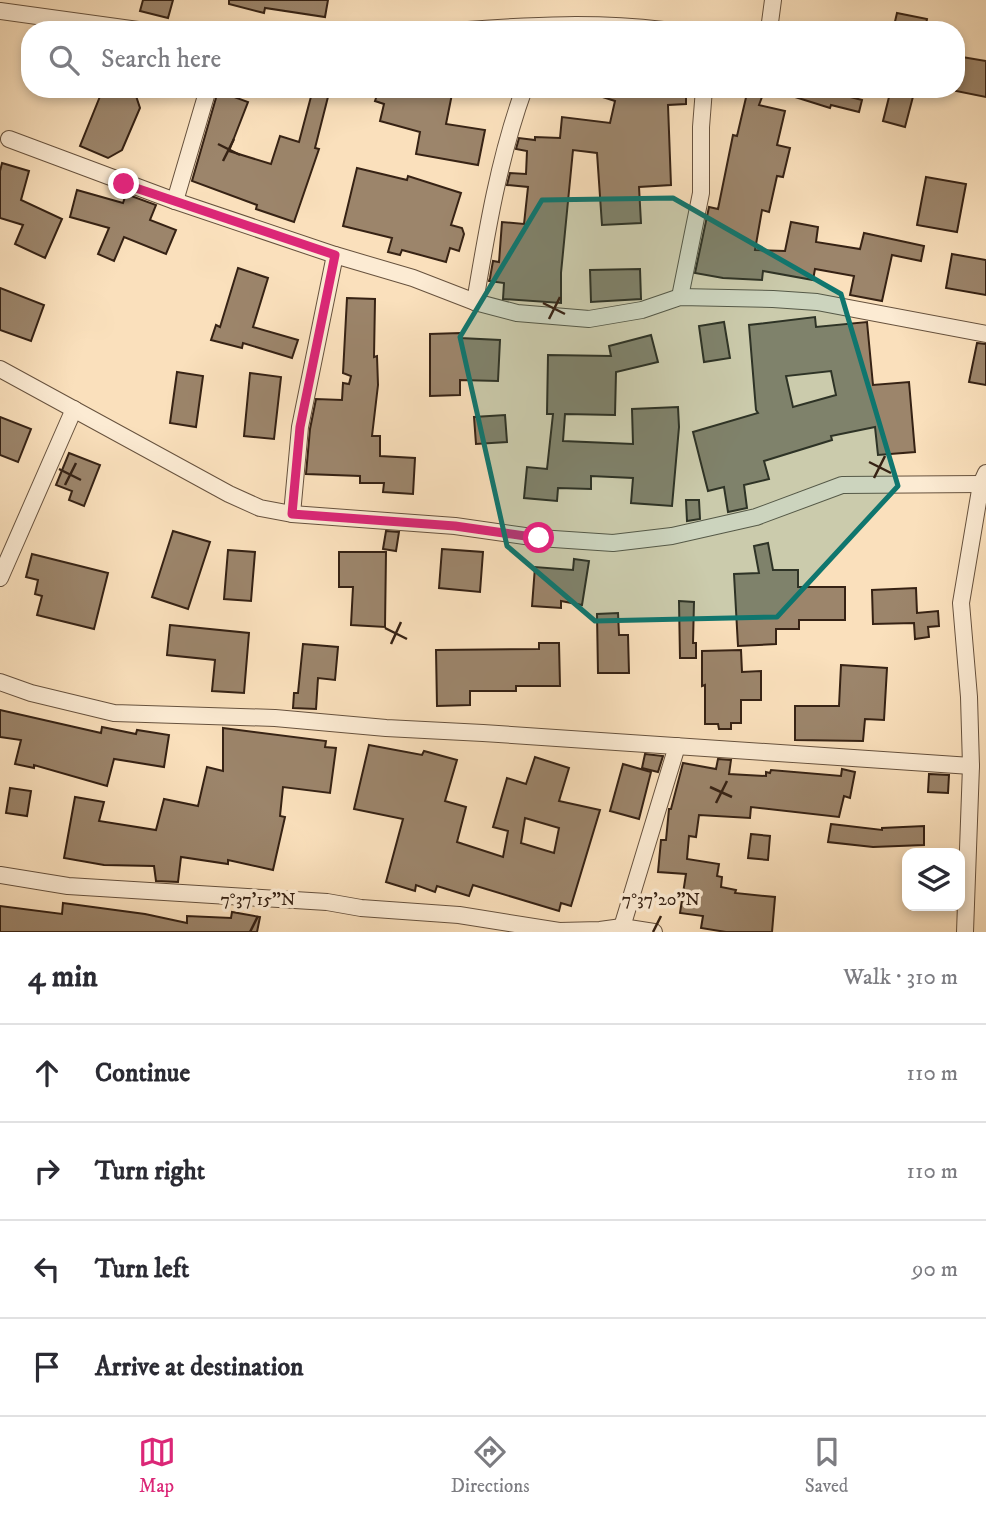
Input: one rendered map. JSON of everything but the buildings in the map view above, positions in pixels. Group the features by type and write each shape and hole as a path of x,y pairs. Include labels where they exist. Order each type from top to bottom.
{"street":[{"path":"770,21 773,0"},
{"path":"0,11 73,21"},
{"path":"175,201 205,98"},
{"path":"475,302 509,129 521,98"},
{"path":"680,297 701,193 704,98"},
{"path":"9,139 175,201 335,255 413,278 475,302 517,313 589,319 642,310 680,297 817,302 986,334"},
{"path":"292,514 300,427 335,255"},
{"path":"0,369 229,494 260,508 292,514 442,525 539,538 613,543 672,536 756,516 842,485 984,478 961,603 969,697 971,766 965,932"},
{"path":"1,571 75,409"},
{"path":"0,682 31,693 114,713 275,718 386,728 971,766"},
{"path":"969,697 986,699"},
{"path":"622,927 677,746"},
{"path":"0,875 68,887 406,909 558,931 622,927 654,932"}],"highlighted area":[{"path":"673,198 841,294 898,486 777,617 595,621 507,546 460,337 542,200"}],"route":[{"path":"124,184 335,255 300,427 292,514 455,526 539,538"}]}
